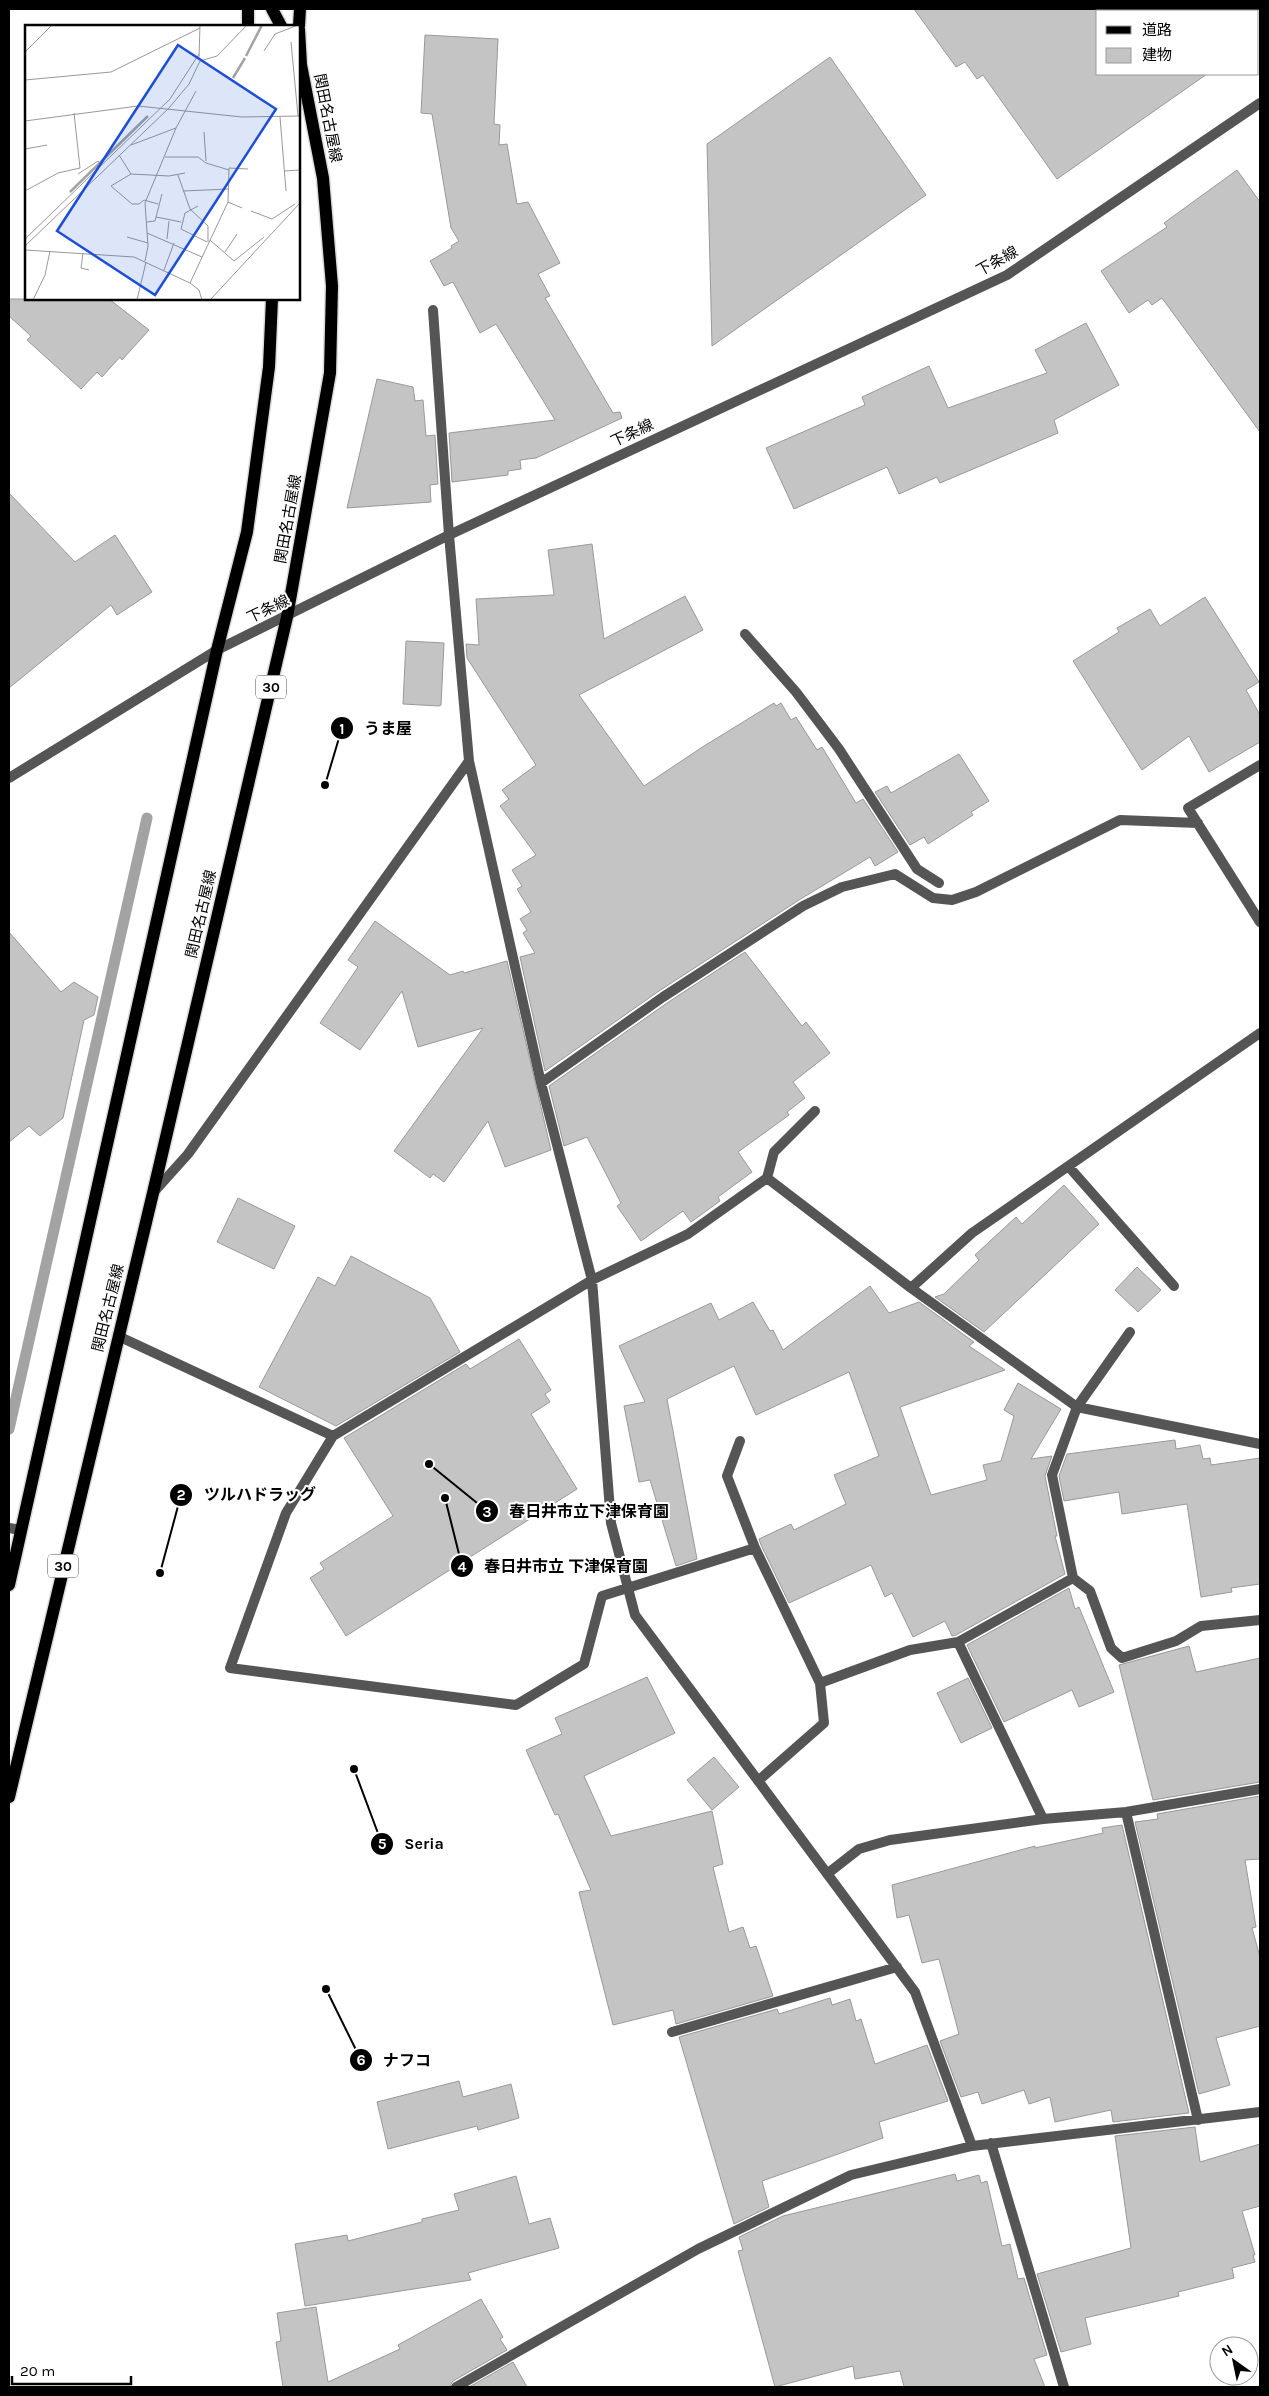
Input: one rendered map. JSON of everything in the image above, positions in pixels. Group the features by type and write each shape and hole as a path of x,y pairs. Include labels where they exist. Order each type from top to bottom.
{"main road":[{"path":"248,9 248,25"},
{"path":"272,9 280,25"},
{"name":"関田名古屋線","path":"299,25 300,9"},
{"name":"関田名古屋線","path":"9,1797 153,1193 287,617 330,373 332,286 323,178 300,63"},
{"path":"9,1585 15,1529 217,650 247,532 269,367 272,300"}],"street":[{"name":"下条線","path":"9,778 217,650 287,617 449,535 1007,275 1260,103"},
{"path":"433,310 449,535 469,761 541,1083 592,1280 611,1523 635,1615 915,1992 972,2146"},
{"path":"745,634 796,692 839,749 917,869 939,883"},
{"path":"153,1193 188,1154 469,761"},
{"path":"1260,765 1188,808 1260,922"},
{"path":"541,1083 664,997 803,906 842,887 895,874 933,898 952,900 976,892 1120,820 1198,823"},
{"path":"909,883 917,869"},
{"path":"911,1288 972,1233 1260,1033"},
{"path":"755,1548 602,1596 584,1664 516,1705 230,1668 286,1514 332,1436 592,1280 688,1234 767,1178 774,1152 815,1111"},
{"path":"1069,1167 1174,1286"},
{"path":"767,1178 911,1288 1077,1407 1260,1444"},
{"path":"1130,1332 1077,1407 1052,1475 1073,1578 1090,1591 1110,1648 1122,1658 1176,1642 1201,1626 1260,1620"},
{"path":"118,1336 332,1436"},
{"path":"740,1441 727,1476 755,1548 820,1683 824,1723 758,1781"},
{"path":"820,1683 910,1650 958,1642 1073,1578"},
{"path":"958,1642 1043,1819"},
{"path":"827,1874 859,1849 890,1840 1043,1819 1126,1812 1260,1789"},
{"path":"1126,1812 1198,2120"},
{"path":"672,2032 897,1967"},
{"path":"456,2387 698,2249 851,2175 991,2143 1260,2112"},
{"path":"991,2143 1064,2387"}],"building":[{"path":"914,9 1098,9 1096,10 1096,75 1206,75 1057,179 983,75 977,79 965,62 956,67"},
{"path":"425,35 498,39 494,124 500,125 499,145 507,144 517,204 528,202 560,263 538,274 550,296 545,298 613,413 620,412 622,418 536,458 520,460 521,469 508,471 508,475 452,482 449,433 555,420 496,324 480,333 453,282 444,286 430,261 452,248 451,246 459,241 451,228 432,114 421,113"},
{"path":"830,57 926,195 712,346 707,144"},
{"path":"1237,170 1260,202 1260,432 1162,298 1152,305 1148,300 1129,313 1101,271 1167,227 1164,223"},
{"path":"9,299 110,300 149,330 122,360 120,357 102,377 97,372 81,389 27,340 31,336 9,316"},
{"path":"1086,323 1119,385 1054,420 1058,433 940,483 937,477 899,494 887,467 794,509 766,448 865,405 862,397 929,366 948,408 1047,373 1035,350"},
{"path":"377,379 413,387 415,401 423,400 426,436 435,435 438,484 430,485 431,502 347,508"},
{"path":"9,493 75,562 115,535 152,592 117,615 111,605 9,688"},
{"path":"592,544 604,639 685,596 703,630 579,695 644,786 774,703 776,706 781,703 791,720 796,717 817,750 822,747 856,803 863,799 898,852 875,866 870,857 799,900 659,991 545,1071 520,957 535,953 523,933 527,930 520,919 531,912 517,889 522,886 512,870 536,855 500,806 509,799 502,790 536,765 467,658 466,644 479,645 476,599 554,595 548,550"},
{"path":"1205,597 1259,682 1246,690 1260,715 1260,742 1209,772 1189,736 1142,770 1073,661 1119,632 1117,628 1150,609 1160,626"},
{"path":"406,641 444,643 441,705 403,704"},
{"path":"959,754 989,801 971,812 973,815 928,844 924,837 910,845 875,792 887,786 891,793"},
{"path":"375,921 450,975 507,961 551,1150 505,1167 488,1121 444,1182 433,1174 430,1178 394,1151 483,1028 418,1047 402,991 360,1050 320,1023 358,967 348,960"},
{"path":"9,932 61,992 74,982 98,997 94,1015 84,1020 63,1118 40,1136 29,1126 9,1142"},
{"path":"745,952 802,1026 806,1022 830,1053 793,1082 805,1098 787,1112 789,1115 738,1152 752,1172 718,1197 720,1201 691,1222 683,1211 641,1241 617,1206 621,1203 587,1137 564,1146 549,1086 667,1003"},
{"path":"1064,1185 1099,1224 984,1332 935,1297 944,1294 979,1260 975,1255 1016,1217 1022,1224"},
{"path":"238,1198 295,1226 274,1269 217,1242"},
{"path":"351,1256 430,1298 460,1352 336,1426 259,1387 318,1277 335,1286"},
{"path":"1137,1267 1161,1290 1138,1312 1115,1290"},
{"path":"870,1286 889,1313 919,1302 974,1342 969,1346 1005,1370 900,1407 931,1495 987,1480 983,1465 1001,1461 1014,1416 1004,1410 1018,1383 1061,1409 1031,1459 1052,1456 1045,1476 1057,1536 1055,1536 1065,1574 952,1636 945,1621 913,1637 892,1593 885,1597 871,1565 789,1603 761,1545 759,1539 791,1524 794,1530 846,1504 834,1475 879,1456 849,1372 756,1415 734,1366 667,1399 697,1559 676,1566 650,1480 639,1482 624,1406 645,1402 619,1346 711,1303 719,1320 753,1302 770,1331 773,1330 783,1350"},
{"path":"519,1339 551,1390 545,1394 550,1402 531,1414 577,1489 346,1636 310,1578 324,1569 320,1563 393,1516 344,1438 466,1364 470,1369"},
{"path":"1175,1440 1176,1449 1200,1445 1203,1459 1210,1458 1211,1465 1260,1458 1260,1584 1231,1588 1232,1592 1201,1597 1187,1504 1122,1514 1119,1492 1064,1501 1059,1476 1067,1454"},
{"path":"1069,1588 1075,1609 1079,1607 1114,1692 1079,1707 1072,1690 1004,1722 967,1645"},
{"path":"1189,1646 1196,1672 1260,1658 1260,1782 1153,1800 1119,1665"},
{"path":"647,1677 675,1733 584,1776 611,1836 712,1811 723,1864 713,1867 729,1932 743,1927 750,1948 756,1946 773,1996 676,2024 673,2010 613,2025 579,1892 591,1890 558,1814 555,1815 526,1750 562,1734 555,1718"},
{"path":"968,1678 992,1728 961,1743 937,1693"},
{"path":"714,1757 739,1787 712,1810 687,1780"},
{"path":"1260,1796 1260,1859 1245,1860 1256,1927 1252,1928 1260,1957 1260,2026 1216,2038 1230,2085 1199,2094 1135,1822 1158,1819 1157,1814"},
{"path":"1122,1825 1189,2113 1113,2122 1111,2110 1055,2122 1050,2097 1029,2104 1024,2090 982,2104 978,2092 961,2097 940,2041 959,2034 939,1959 922,1963 909,1915 897,1918 892,1885 1035,1846 1035,1848 1103,1833 1102,1828"},
{"path":"830,1998 832,2005 850,1999 856,2021 861,2019 875,2064 927,2045 948,2101 879,2122 883,2138 762,2181 769,2207 734,2224 679,2037 777,2009 779,2014"},
{"path":"459,2081 463,2097 511,2084 519,2118 478,2130 477,2126 388,2149 377,2102"},
{"path":"1195,2127 1200,2162 1260,2144 1260,2206 1242,2211 1255,2255 1253,2255 1255,2262 1232,2268 1234,2278 1178,2292 1179,2296 1085,2318 1091,2344 1061,2352 1037,2274 1131,2248 1115,2136"},
{"path":"955,2174 957,2181 979,2175 981,2183 987,2181 1002,2246 1010,2244 1018,2279 1024,2278 1047,2355 1034,2359 1045,2387 904,2387 900,2371 855,2379 853,2366 775,2387 738,2251 743,2250 739,2237 783,2216"},
{"path":"516,2176 529,2224 550,2218 559,2248 468,2273 471,2280 305,2306 295,2244 347,2235 348,2241 422,2222 422,2219 459,2210 454,2194"},
{"path":"481,2299 503,2337 500,2339 507,2350 453,2381 449,2387 283,2387 276,2342 281,2341 277,2313 316,2307 328,2382 400,2349 398,2345"},
{"path":"513,2362 527,2387 469,2387"}],"waterway":[{"path":"9,1429 147,818"}],"place":[{"name":"うま屋","path":"325,785"},
{"name":"春日井市立下津保育園","path":"429,1464"},
{"name":"春日井市立 下津保育園","path":"445,1498"},
{"name":"ツルハドラッグ","path":"160,1573"},
{"name":"Seria","path":"354,1769"},
{"name":"ナフコ","path":"326,1989"}]}
